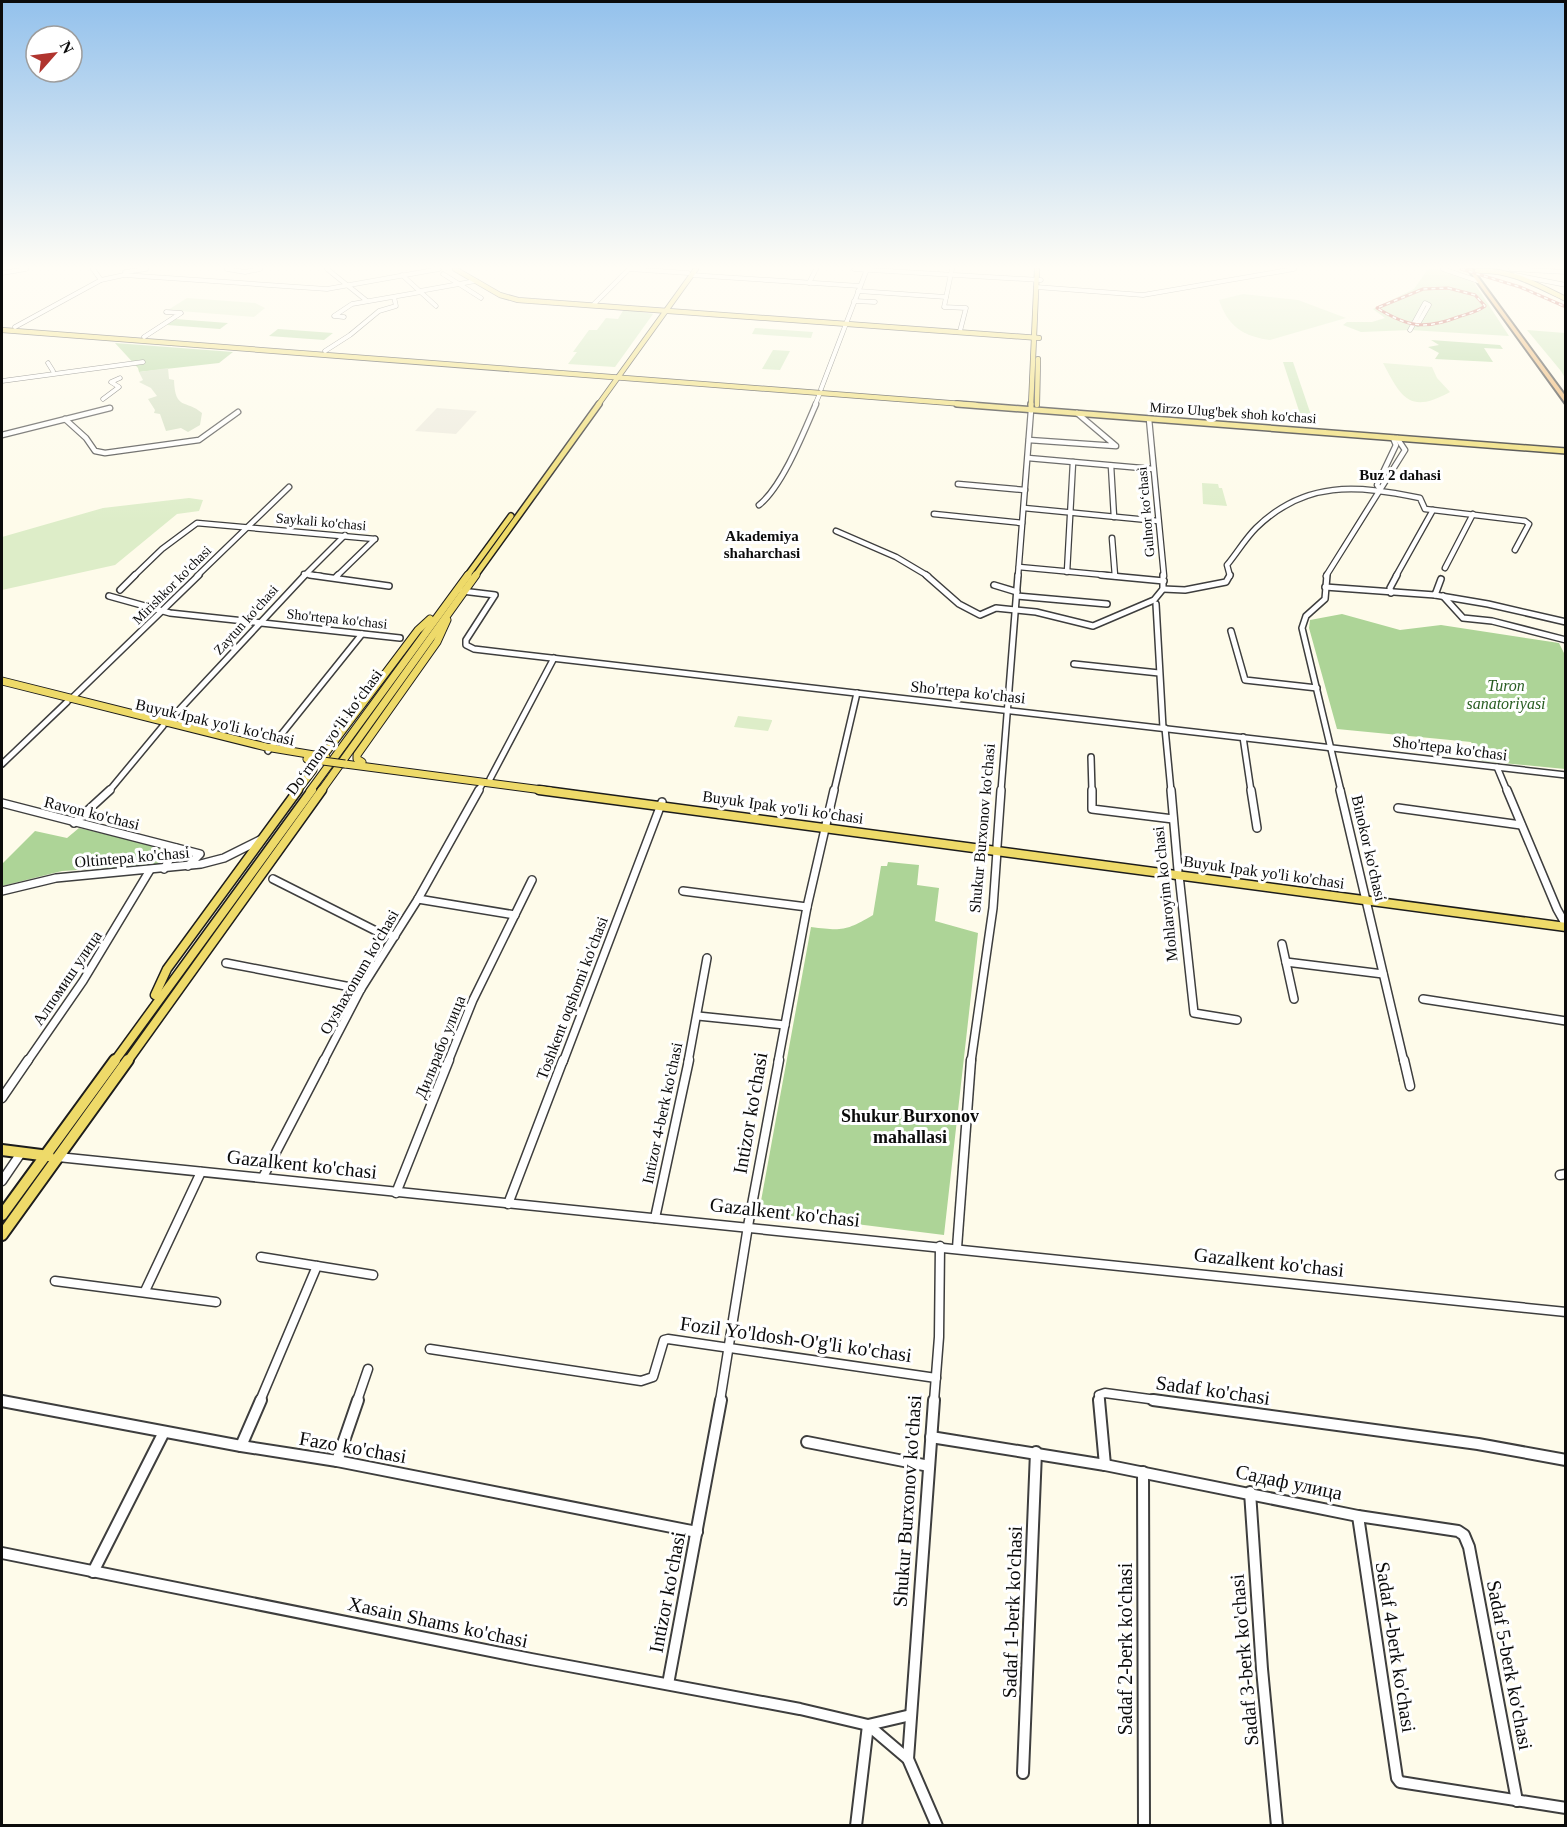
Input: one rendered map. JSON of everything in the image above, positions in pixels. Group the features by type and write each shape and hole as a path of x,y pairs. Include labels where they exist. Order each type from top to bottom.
{"highway":[{"path":"1534,354 1566,402"},
{"path":"1537,359 1566,393"}],"main road":[{"name":"Mirzo Ulug'bek shoh ko'chasi","path":"347,354 592,375 616,375"},
{"name":"Mirzo Ulug'bek shoh ko'chasi","path":"348,354 1149,419 1566,449"},
{"name":"Do‘rmon yo‘li ko‘chasi","path":"2,1215 147,1013 521,512 631,354"},
{"path":"1035,354 1031,408 1037,406 1036,354"},
{"path":"592,375 604,380 607,385"},
{"name":"Do‘rmon yo‘li ko‘chasi","path":"460,591 616,375"},
{"name":"Mirzo Ulug'bek shoh ko'chasi","path":"1037,406 1395,438 1447,440"},
{"name":"Do‘rmon yo‘li ko‘chasi","path":"2,1235 448,607"},
{"path":"147,1013 167,969 313,770 313,763 308,757 327,751 418,630 448,607"},
{"path":"362,762 357,759 357,755 436,642 448,607"},
{"name":"Buyuk Ipak yo'li ko'chasi","path":"2,684 165,725 308,757 1565,924"},
{"name":"Buyuk Ipak yo'li ko'chasi","path":"347,762 362,762 486,781"},
{"name":"Gazalkent ko'chasi","path":"2,1150 58,1157"}],"street":[{"path":"759,505 769,497 805,430 835,354"},
{"path":"2,381 143,362"},
{"path":"48,363 53,371"},
{"path":"103,399 119,387 111,382 120,378"},
{"path":"2,435 110,408"},
{"name":"Shukur Burxonov ko'chasi","path":"957,1248 972,1041 993,908 1031,408"},
{"path":"65,419 78,433 91,440 95,452 105,453 199,440 238,412"},
{"path":"1029,440 1116,446 1077,413"},
{"name":"Gulnor koʻchasi","path":"1149,419 1163,589"},
{"path":"1380,489 1377,485 1396,445 1395,438"},
{"path":"1395,438 1404,450 1326,577 1325,587 1443,596 1566,622"},
{"path":"1028,458 1153,469"},
{"path":"1067,572 1073,462"},
{"path":"1111,466 1114,517"},
{"path":"958,484 1025,490"},
{"name":"Mirishkor ko'chasi","path":"2,764 163,612 289,487"},
{"path":"836,531 886,553 928,576 968,612 980,615 996,608 1036,612 1093,626 1155,602 1163,589 1185,590 1226,582 1230,576 1227,565 1255,529 1291,500 1328,490 1380,489 1420,498 1423,508 1528,523 1515,550"},
{"path":"1024,508 1158,521"},
{"path":"1391,593 1390,588 1433,510"},
{"path":"934,514 1023,524"},
{"path":"1445,568 1473,514"},
{"name":"Saykali ko'chasi","path":"120,590 162,549 195,524 375,539 336,577"},
{"name":"Zaytun ko'chasi","path":"74,823 108,792 165,725 304,574 345,535"},
{"path":"1112,538 1115,577"},
{"path":"1019,567 1164,581"},
{"path":"304,574 389,586"},
{"path":"1435,595 1441,579"},
{"path":"994,585 1017,594 1107,604"},
{"name":"Binokor ko'chasi","path":"1325,587 1326,595 1323,602 1309,614 1302,628 1410,1086"},
{"name":"Sho'rtepa ko'chasi","path":"460,591 495,595 466,640 467,646 1566,775"},
{"name":"Sho'rtepa ko'chasi","path":"109,596 163,612 400,638"},
{"path":"1443,596 1463,618 1492,621 1566,640"},
{"path":"996,608 1000,602"},
{"name":"Mohlaroyim ko'chasi","path":"1155,602 1164,728 1194,1013 1237,1020"},
{"path":"1231,631 1245,680 1317,688"},
{"path":"270,749 362,634"},
{"name":"Oyshaxonum ko'chasi","path":"263,1177 361,989 418,899 554,658"},
{"path":"1074,664 1160,673"},
{"name":"Intizor ko'chasi","path":"668,1684 697,1532 748,1226 807,907 824,826 857,693"},
{"path":"1243,738 1257,828"},
{"path":"1091,758 1092,809 1173,819"},
{"path":"1497,767 1565,924"},
{"name":"Ravon ko'chasi","path":"2,803 200,854 188,866"},
{"name":"Toshkent oqshomi ko'chasi","path":"508,1204 661,804"},
{"path":"1398,808 1521,825"},
{"name":"Oltintepa ko'chasi","path":"2,891 56,878 188,866 228,856 262,839"},
{"path":"164,869 176,848"},
{"path":"228,856 250,855"},
{"name":"Алпомиш улица","path":"2,1098 82,981 150,870"},
{"path":"273,879 380,933 395,936"},
{"name":"Дильрабо улица","path":"396,1193 473,1000 532,880"},
{"path":"683,891 807,907"},
{"path":"418,899 515,915"},
{"path":"1282,944 1294,999"},
{"name":"Intizor 4-berk ko'chasi","path":"655,1218 698,1016 707,958"},
{"path":"1286,962 1383,974"},
{"path":"226,963 361,989"},
{"path":"1423,999 1566,1021"},
{"path":"698,1016 785,1025"},
{"path":"2,1181 21,1153"},
{"name":"Gazalkent ko'chasi","path":"58,1157 263,1177 396,1193 748,1226 1566,1312"},
{"path":"145,1292 201,1172"},
{"name":"Shukur Burxonov ko'chasi","path":"908,1759 936,1378 940,1246"},
{"path":"261,1257 373,1275"},
{"path":"241,1446 317,1266"},
{"path":"55,1281 216,1302"},
{"name":"Fozil Yo'ldosh-O'g'li ko'chasi","path":"430,1349 641,1381 653,1377 664,1340 668,1339 936,1378"},
{"path":"337,1461 368,1369"},
{"name":"Sadaf ko'chasi","path":"1105,1465 1099,1395 1105,1393 1478,1444 1566,1460"},
{"name":"Fazo ko'chasi","path":"2,1401 241,1446 337,1461 697,1532"},
{"path":"93,1572 165,1432"},
{"path":"931,1437 1036,1452 1105,1465"},
{"path":"807,1442 929,1466"},
{"name":"Sadaf 1-berk ko'chasi","path":"1023,1773 1036,1452"},
{"name":"Садаф улица","path":"1105,1465 1250,1492 1358,1516 1458,1531 1464,1535"},
{"name":"Sadaf 2-berk ko'chasi","path":"1143,1472 1144,1826"},
{"name":"Sadaf 3-berk ko'chasi","path":"1250,1492 1262,1669 1277,1826"},
{"name":"Sadaf 4-berk ko'chasi","path":"1358,1516 1397,1778 1400,1782 1517,1801"},
{"name":"Sadaf 5-berk ko'chasi","path":"1464,1535 1469,1547 1517,1801"},
{"name":"Xasain Shams ko'chasi","path":"2,1553 801,1709 868,1725"},
{"path":"868,1725 911,1715"},
{"path":"868,1725 908,1759 937,1826"},
{"path":"856,1826 868,1725"},
{"path":"1517,1801 1566,1808"}],"green space":[{"path":"125,354 230,354 219,363 139,372"},
{"path":"575,354 624,354 615,367 568,364"},
{"path":"771,354 788,354 780,370 762,369"},
{"path":"1438,354 1488,354 1493,362 1435,359"},
{"path":"1547,354 1565,354 1565,378"},
{"path":"1283,362 1293,362 1312,418 1301,417"},
{"path":"1383,363 1432,367 1437,378 1450,392 1425,402 1409,399 1396,386"},
{"path":"168,368 169,379 174,380 179,400 202,413 200,425 188,432 181,428 166,431 160,414 154,413 155,410 148,399 157,396 151,388 139,382 143,380 139,372"},
{"path":"1202,483 1218,484 1219,488 1222,488 1227,506 1203,504"},
{"path":"189,498 203,500 199,511 177,514 115,565 2,590 2,537 103,508"},
{"name":"Turon sanatoriyasi","path":"1342,614 1400,630 1441,625 1559,643 1565,655 1565,769 1482,761 1471,742 1337,729 1309,628 1310,620"},
{"path":"738,716 772,721 768,731 734,727"},
{"path":"79,828 169,849 159,865 62,871 2,886 2,864 35,831 67,838"},
{"path":"888,862 919,865 917,885 939,888 935,921 978,933 944,1235 759,1212 811,927 843,928 873,915 881,866 887,866"}],"shaded area":[{"path":"437,408 477,411 456,434 415,431"}],"district":[{"name":"Buz 2 dahasi","path":"1400,475"},
{"name":"Akademiya shaharchasi","path":"762,544"},
{"name":"Shukur Burxonov mahallasi","path":"910,1126"}]}
